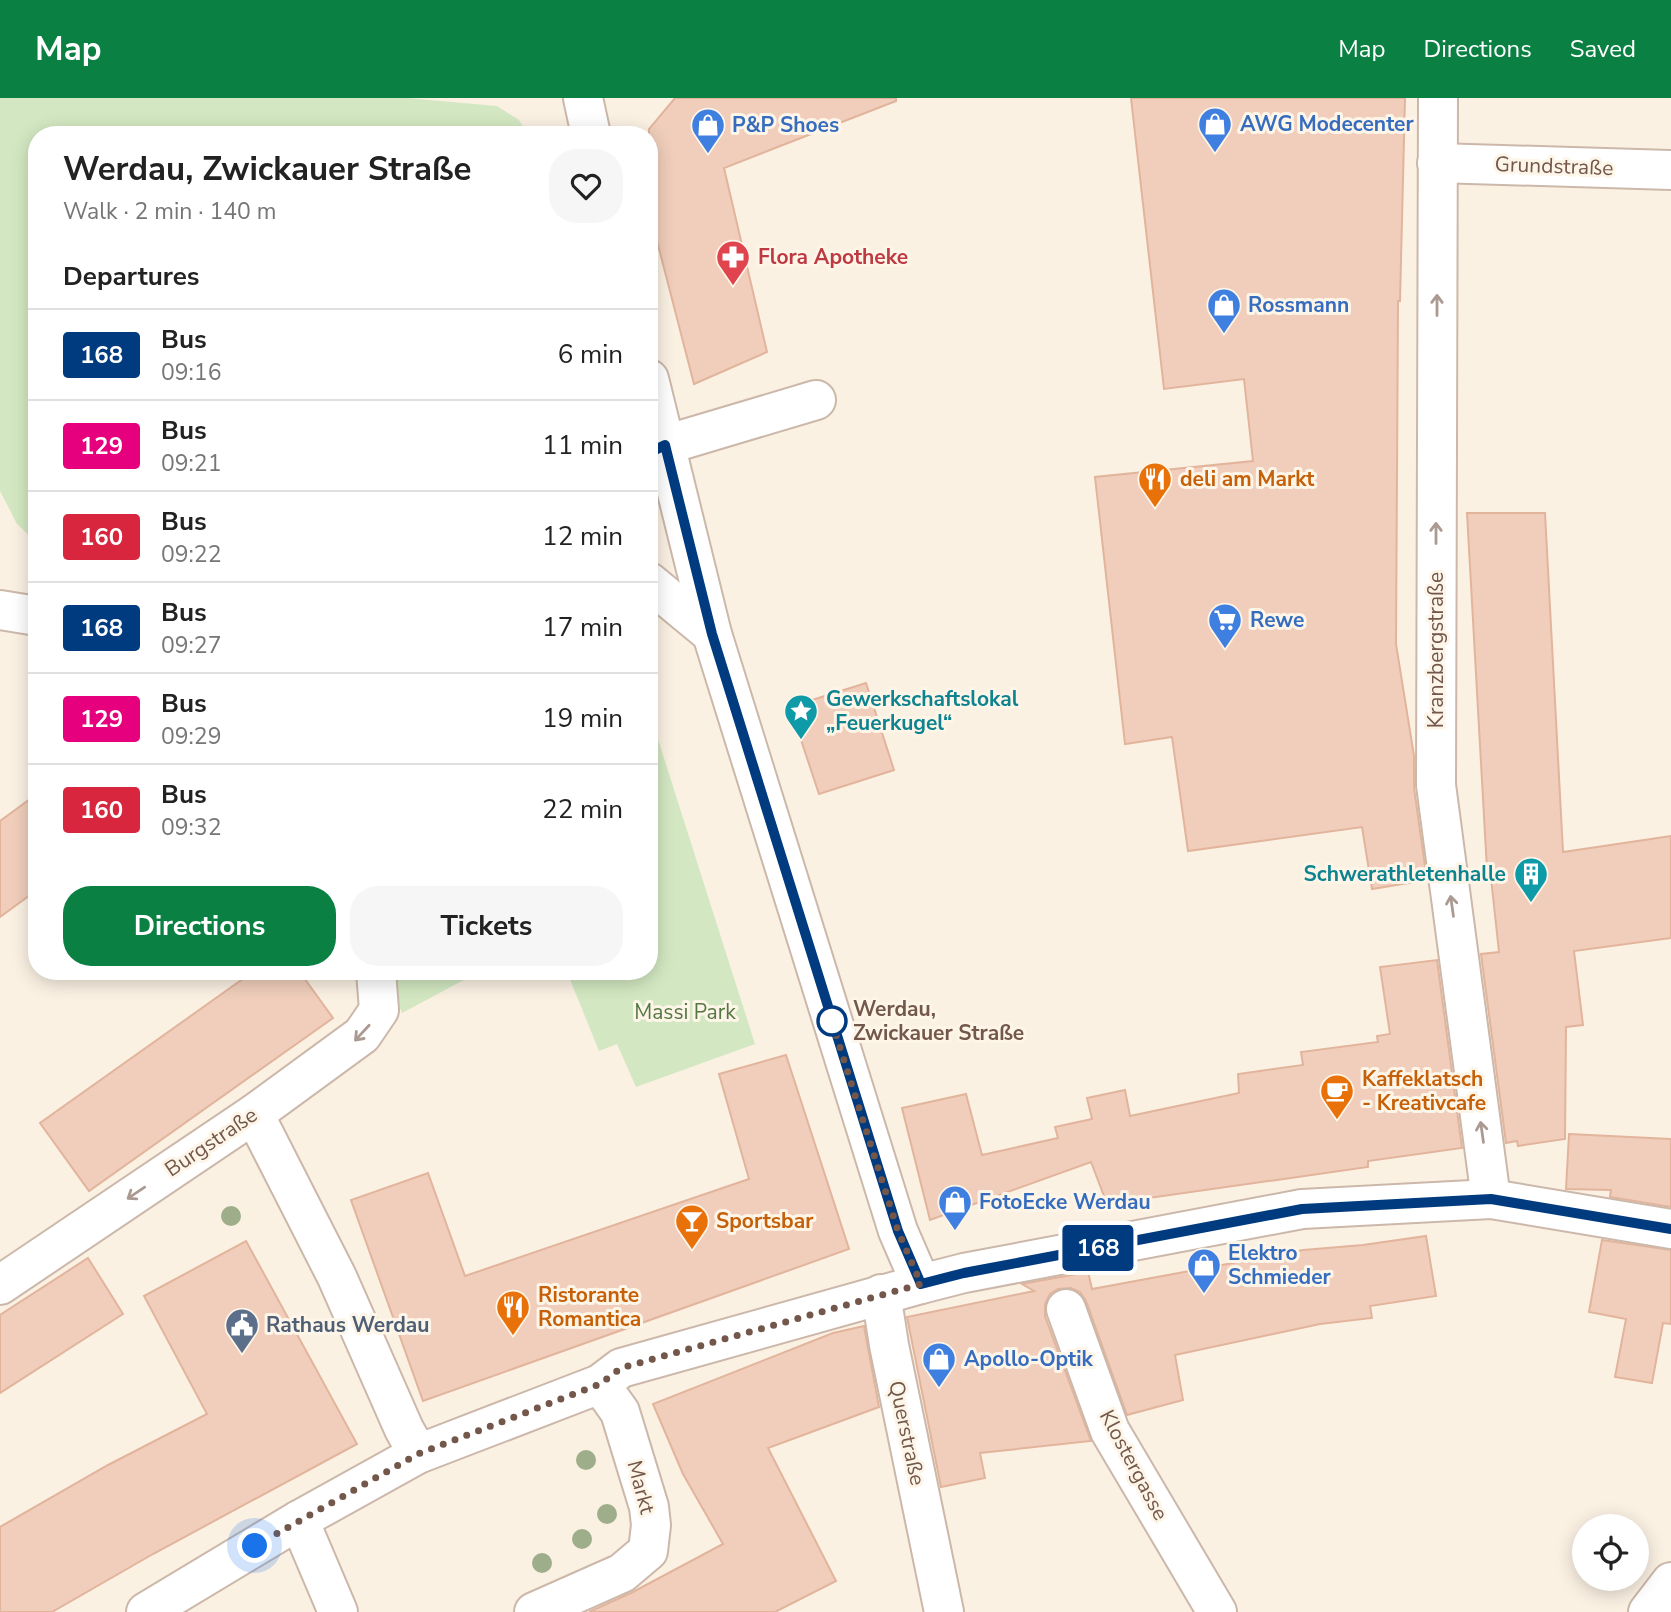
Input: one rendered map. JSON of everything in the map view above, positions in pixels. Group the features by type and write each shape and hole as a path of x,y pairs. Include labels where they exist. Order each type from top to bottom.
{"street":[{"path":"583,98 589,126"},
{"name":"Kranzbergstraße","path":"1438,98 1436,785 1491,1199"},
{"name":"Grundstraße","path":"1437,163 1671,170"},
{"path":"658,449 816,400"},
{"path":"658,452 898,1231 921,1284"},
{"path":"658,589 712,634"},
{"path":"0,610 28,615"},
{"name":"Burgstraße","path":"0,1285 254,1114 362,1035 379,1010 377,980"},
{"path":"254,1114 337,1277 404,1429 418,1454"},
{"path":"146,1612 299,1520 418,1454 600,1384 621,1368 964,1273 1302,1209 1491,1199 1671,1229"},
{"name":"Querstraße","path":"881,1294 944,1612"},
{"name":"Klostergasse","path":"1066,1310 1110,1431 1217,1612"},
{"name":"Markt","path":"534,1612 622,1573 648,1550 651,1525 649,1507 620,1412 600,1384"},
{"path":"299,1520 338,1612"},
{"path":"1648,1612 1671,1582"}],"green space":[{"path":"0,98 407,98 497,106 519,120 523,126 28,126 28,534 17,524 0,491"},
{"name":"Massi Park","path":"658,739 755,1044 636,1087 617,1044 599,1051 570,980 658,980"},
{"name":"Massi Park","path":"389,980 464,980 402,1013"}],"building":[{"path":"675,98 896,98 896,101 724,168 767,352 694,384 658,245 658,126 652,126"},
{"path":"1131,98 1405,98 1398,301 1396,644 1414,756 1414,788 1427,880 1372,889 1362,827 1188,851 1172,737 1125,744 1095,477 1253,461 1244,379 1164,389"},
{"path":"1467,513 1545,513 1563,852 1671,836 1671,938 1574,951 1583,1025 1566,1027 1565,1139 1518,1146 1517,1141 1506,1143 1481,954 1499,952 1490,869 1487,870"},
{"path":"866,683 894,770 819,794 790,707"},
{"path":"28,801 28,897 0,917 0,821"},
{"path":"1437,960 1462,1148 1368,1161 1368,1167 1107,1204 1091,1162 930,1220 902,1108 966,1094 982,1155 1058,1138 1055,1127 1092,1119 1087,1098 1125,1090 1130,1116 1239,1093 1238,1074 1303,1065 1301,1052 1378,1042 1377,1036 1390,1034 1380,967"},
{"path":"241,980 306,980 333,1018 89,1191 40,1123"},
{"path":"786,1055 849,1249 423,1401 351,1200 428,1173 465,1276 749,1179 719,1074"},
{"path":"1569,1134 1671,1139 1671,1207 1610,1197 1611,1190 1566,1189"},
{"path":"1426,1236 1436,1296 1370,1306 1372,1318 1320,1324 1175,1355 1183,1400 1127,1415 1086,1301 1080,1292 1071,1288 1058,1289 1050,1294 1045,1304 1045,1316 1091,1441 980,1453 985,1478 941,1487 907,1317 1034,1291 1022,1284 1088,1272 1092,1289 1303,1250"},
{"path":"1602,1240 1671,1250 1671,1324 1663,1323 1652,1383 1615,1377 1626,1319 1589,1312"},
{"name":"Rathaus Werdau","path":"246,1241 357,1444 52,1612 0,1612 0,1527 108,1465 207,1414 144,1296"},
{"path":"88,1258 123,1314 0,1393 0,1315"},
{"path":"864,1326 879,1407 768,1448 836,1581 775,1612 589,1612 723,1544 683,1474 653,1404 833,1333"}],"bus line":[{"name":"168","path":"658,448 665,445 712,634 898,1231 921,1284 964,1273 1302,1209 1491,1199 1671,1229"}],"place":[{"name":"AWG Modecenter","path":"1215,154"},
{"name":"P&P Shoes","path":"708,155"},
{"name":"Flora Apotheke","path":"733,287"},
{"name":"Rossmann","path":"1224,335"},
{"name":"deli am Markt","path":"1155,509"},
{"name":"Rewe","path":"1225,650"},
{"name":"Gewerkschaftslokal „Feuerkugel“","path":"801,741"},
{"name":"Schwerathletenhalle","path":"1531,904"},
{"name":"Werdau, Zwickauer Straße","path":"832,1021"},
{"name":"Kaffeklatsch - Kreativcafe","path":"1337,1121"},
{"name":"FotoEcke Werdau","path":"955,1232"},
{"name":"Sportsbar","path":"692,1251"},
{"name":"Elektro Schmieder","path":"1204,1295"},
{"name":"Ristorante Romantica","path":"513,1337"},
{"name":"Rathaus Werdau","path":"242,1355"},
{"name":"Apollo-Optik","path":"939,1389"}],"route":[{"path":"255,1546 418,1454 600,1384 621,1368 921,1284 898,1231 831,1019 832,1021"}]}
